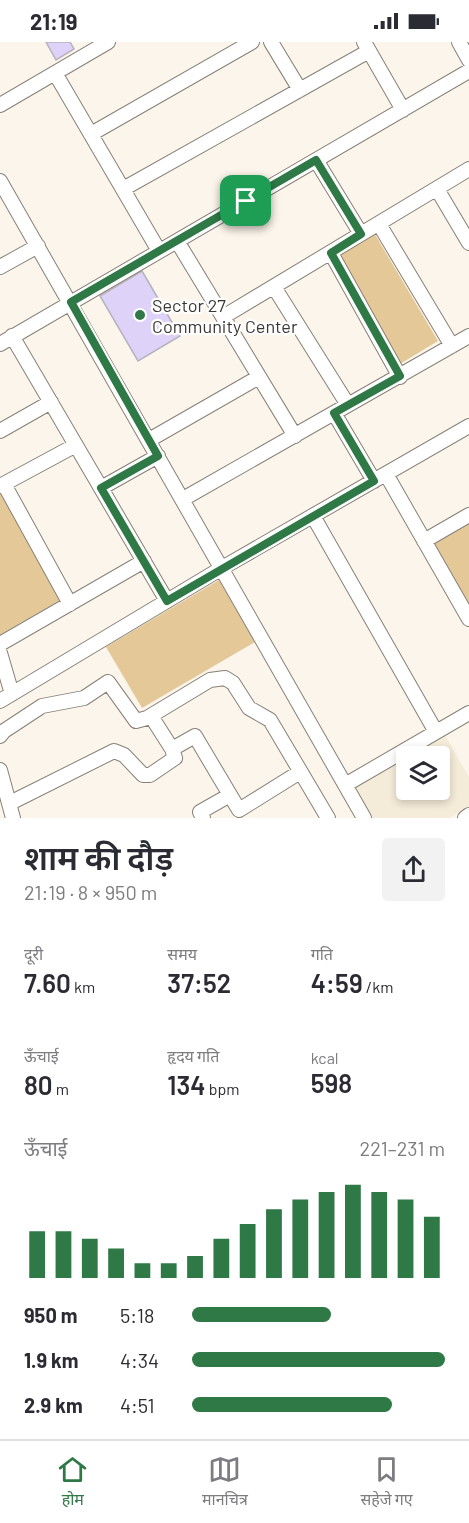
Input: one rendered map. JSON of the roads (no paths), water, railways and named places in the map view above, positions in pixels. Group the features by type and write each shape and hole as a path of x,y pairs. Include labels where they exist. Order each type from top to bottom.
{"street":[{"path":"0,105 108,42"},
{"path":"91,134 252,42"},
{"path":"271,42 300,90"},
{"path":"167,601 51,402 6,340 403,110 469,69 459,42"},
{"path":"123,189 300,90 367,46 403,110"},
{"path":"56,73 159,251"},
{"path":"316,160 361,234"},
{"path":"223,317 469,169"},
{"path":"2,187 71,302 364,818"},
{"path":"437,189 469,243"},
{"path":"379,224 452,346"},
{"path":"177,241 295,436"},
{"path":"0,267 38,246"},
{"path":"331,253 400,376"},
{"path":"274,286 348,405"},
{"path":"183,499 469,336"},
{"path":"149,440 259,377"},
{"path":"0,431 51,402"},
{"path":"334,413 424,541 469,619"},
{"path":"0,653 6,697 222,568 469,426"},
{"path":"70,604 2,485 76,445"},
{"path":"101,488 158,456"},
{"path":"424,541 469,515"},
{"path":"313,516 436,732"},
{"path":"0,644 144,561"},
{"path":"0,736 4,730 42,706 84,698 108,682 136,722 151,716 210,680 225,678 233,682 249,708 270,720 328,818"},
{"path":"345,784 469,713"},
{"path":"10,803 114,752 123,755 143,775 150,775 175,758 172,749 151,716"},
{"path":"172,749 195,736 239,810 300,772"},
{"path":"0,770 13,818"},
{"path":"203,818 200,812 230,795"},
{"path":"465,818 469,815"}],"place":[{"name":"Sector 27 Community Center","path":"140,315"}]}
